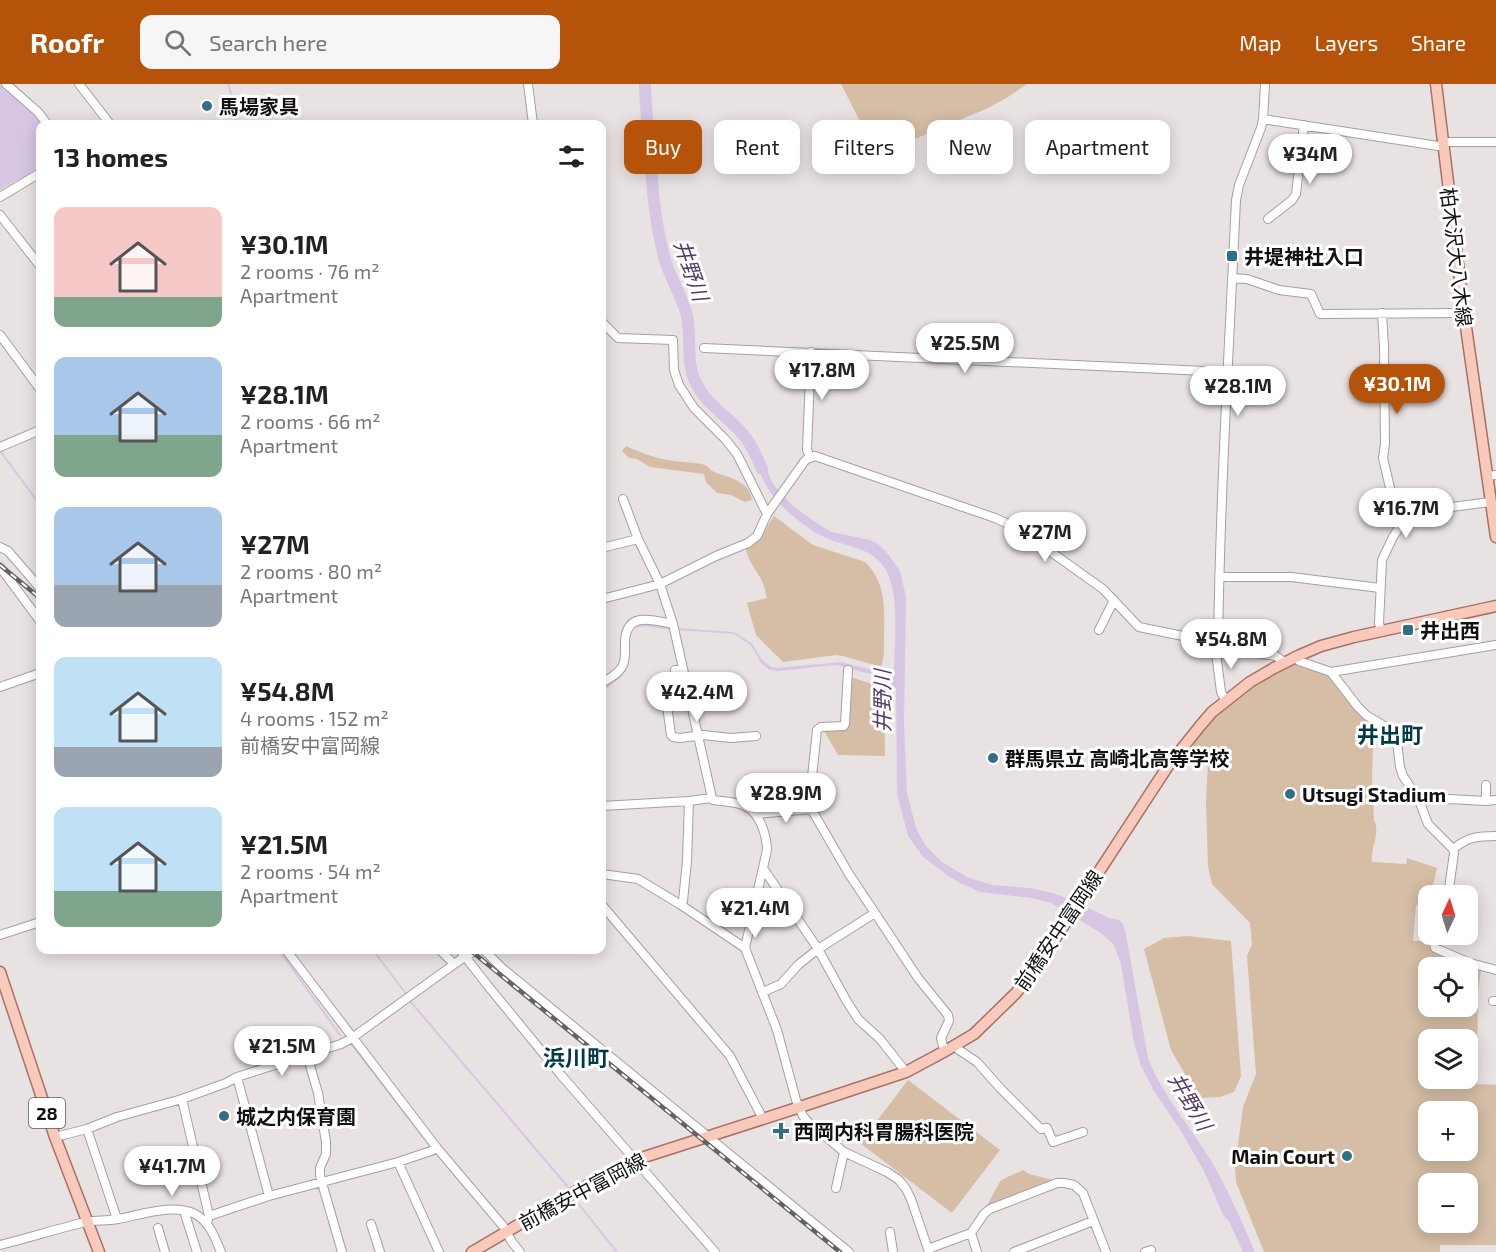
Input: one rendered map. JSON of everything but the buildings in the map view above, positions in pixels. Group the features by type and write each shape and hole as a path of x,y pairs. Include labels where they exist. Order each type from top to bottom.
{"main road":[{"name":"柏木沢大八木線","path":"1436,84 1464,313 1491,476 1490,502 1496,537"},
{"name":"前橋安中富岡線","path":"472,1252 635,1160 906,1072 974,1034 1016,993 1044,957 1178,752 1212,712 1250,682 1289,660 1336,641 1496,606"},
{"name":"28","path":"0,972 55,1137 99,1252"}],"street":[{"path":"6,84 44,120"},
{"path":"79,84 107,120"},
{"path":"528,84 532,120"},
{"path":"1226,701 1221,692 1217,646 1236,200 1239,185 1263,119 1265,84"},
{"path":"1263,119 1438,146 1449,142 1496,142"},
{"path":"1268,219 1292,200 1296,194 1304,126"},
{"path":"0,197 36,175"},
{"path":"0,215 36,262"},
{"path":"1232,278 1247,279 1279,290 1311,294 1320,314 1464,313"},
{"path":"1382,313 1383,458 1398,522 1401,526"},
{"path":"606,325 618,338 673,340 674,370 679,384 694,408 737,454 768,513"},
{"path":"0,335 36,384"},
{"path":"704,348 1227,372"},
{"path":"810,457 807,450 811,352"},
{"path":"0,447 36,432"},
{"path":"606,598 660,584 748,543 757,536 773,505 810,457 819,458 1006,523 1103,590 1139,627 1188,637 1217,646 1299,661 1331,672 1496,645"},
{"path":"623,500 638,539 660,584 673,628 711,798"},
{"path":"1381,631 1379,623 1383,558 1401,526 1411,517 1429,510 1490,502"},
{"path":"606,547 638,539"},
{"path":"0,547 8,551 36,583"},
{"path":"0,567 36,616"},
{"path":"1219,577 1281,576 1380,588"},
{"path":"1099,630 1114,600"},
{"path":"606,680 623,666 626,633 633,622 643,619 673,628"},
{"path":"682,670 675,670 675,683 666,698 673,737 756,736"},
{"path":"851,670 847,718 844,726 821,727 817,730 809,801 812,809 849,874 918,978 948,1015 949,1021 941,1038 943,1046 959,1050 976,1062 1041,1129 1047,1128 1053,1142 1083,1132"},
{"path":"1331,672 1366,715 1396,733 1403,776 1419,800 1428,824 1453,849 1450,885"},
{"path":"0,687 36,674"},
{"path":"1486,785 1486,801"},
{"path":"606,806 711,798 749,807 757,814 766,837 767,850 745,948"},
{"path":"1419,800 1496,800"},
{"path":"681,905 687,861 689,801"},
{"path":"757,814 812,809"},
{"path":"1453,849 1461,841 1475,837 1496,836"},
{"path":"763,868 818,949 858,1019 880,1039 906,1072"},
{"path":"606,875 638,879 745,948 777,1030 796,1100 809,1124 844,1152 899,1180 911,1199 929,1251 970,1233 990,1209 1060,1183 1074,1185 1083,1192 1106,1252"},
{"path":"606,910 730,1056 763,1119"},
{"path":"763,992 781,984 798,964 875,913"},
{"path":"0,935 36,923"},
{"path":"1434,945 1435,948 1470,963 1496,970"},
{"path":"289,954 436,1148 499,1221 520,1252"},
{"path":"444,954 454,964"},
{"path":"55,1137 182,1099 237,1077 341,1044 454,964 462,954"},
{"path":"464,954 561,1075 715,1252"},
{"path":"488,954 502,968 849,1252"},
{"path":"307,1055 318,1093 326,1142 326,1154 320,1168 321,1182 342,1252"},
{"path":"237,1077 269,1196"},
{"path":"182,1099 208,1219 221,1252"},
{"path":"87,1129 117,1219"},
{"path":"0,1245 88,1222 159,1211 188,1211 208,1219 269,1196 398,1162 436,1148"},
{"path":"836,1188 844,1152"},
{"path":"398,1162 440,1252"},
{"path":"184,1211 197,1252"},
{"path":"1014,1252 1093,1221"},
{"path":"371,1224 380,1252"},
{"path":"158,1228 165,1252"},
{"path":"890,1232 893,1252"},
{"path":"970,1233 977,1252"}],"shaded area":[{"path":"0,84 31,110 39,120 36,120 36,170 0,190"},
{"path":"841,84 1027,84 988,108 960,120 927,120 927,134 915,139 915,120 859,120"},
{"path":"626,446 662,459 705,465 712,471 742,483 750,493 752,500 745,502 731,495 717,493 706,482 704,474 650,467 637,459 629,458 622,451"},
{"path":"760,453 773,484 793,506 832,532 870,540 878,544 900,571 906,597 904,724 907,793 916,828 925,845 942,862 967,877 992,885 1049,892 1070,899 1109,918 1119,920 1123,924 1148,1058 1162,1086 1219,1175 1255,1252 1243,1252 1229,1221 1223,1215 1204,1171 1141,1066 1134,1043 1121,964 1114,945 1101,933 1051,903 1032,898 980,892 958,882 923,857 908,836 897,794 896,689 885,679 836,665 777,671 768,669 759,661 762,660 771,667 777,668 841,662 876,671 890,678 894,677 895,609 894,595 887,572 874,557 857,548 820,535 779,503 764,482 754,456"},
{"path":"774,516 813,545 865,562 872,569 877,577 884,604 884,650 881,667 836,655 783,662 756,635 747,603 767,598 762,581 746,548 760,538"},
{"path":"1297,662 1328,674 1368,719 1373,747 1372,777 1376,825 1372,862 1406,864 1407,858 1437,868 1433,885 1418,885 1413,941 1418,941 1418,945 1432,945 1434,951 1449,957 1418,957 1418,1017 1478,1017 1478,1029 1418,1029 1418,1089 1478,1089 1478,1084 1496,1085 1496,1245 1440,1245 1440,1252 1264,1252 1236,1182 1235,1168 1243,1107 1256,1074 1247,956 1252,944 1250,923 1212,884 1208,867 1206,802 1208,762 1185,747 1208,721 1248,689"},
{"path":"853,678 879,686 884,690 885,756 838,755 823,729 845,729 850,683"},
{"path":"1188,936 1231,941 1241,1076 1234,1092 1220,1097 1199,1098 1171,1050 1144,949 1164,938"},
{"path":"1478,969 1481,970 1478,991"},
{"path":"908,1080 1000,1150 952,1213 860,1143"},
{"path":"1023,1170 1029,1174 1057,1181 986,1207 1001,1180"}],"waterway":[{"path":"13,84 28,98"},
{"path":"228,84 236,108 235,120"},
{"name":"井野川","path":"645,84 652,186 658,228 666,264 687,316 693,375 705,397 745,437 754,450 762,469"},
{"path":"1,452 36,500"},
{"path":"633,628 644,625 671,629"},
{"path":"677,629 734,633 751,644 762,662"},
{"path":"606,688 621,676 625,669"},
{"path":"282,954 340,1035"},
{"path":"376,954 407,995"},
{"path":"410,1001 568,1187"},
{"path":"352,1045 429,1145"},
{"path":"453,1173 465,1188"},
{"path":"573,1197 617,1252"}],"railway":[{"path":"0,565 36,595"},
{"path":"475,954 840,1252"}],"place":[{"name":"馬場家具","path":"207,106"},
{"name":"井堤神社入口","path":"1232,256"},
{"name":"井出西","path":"1408,630"},
{"name":"群馬県立 高崎北高等学校","path":"993,758"},
{"name":"Utsugi Stadium","path":"1290,794"},
{"name":"城之内保育園","path":"224,1116"},
{"name":"西岡内科胃腸科医院","path":"781,1131"},
{"name":"Main Court","path":"1347,1156"}],"district":[{"name":"井出町","path":"1390,734"},
{"name":"浜川町","path":"576,1057"}]}
